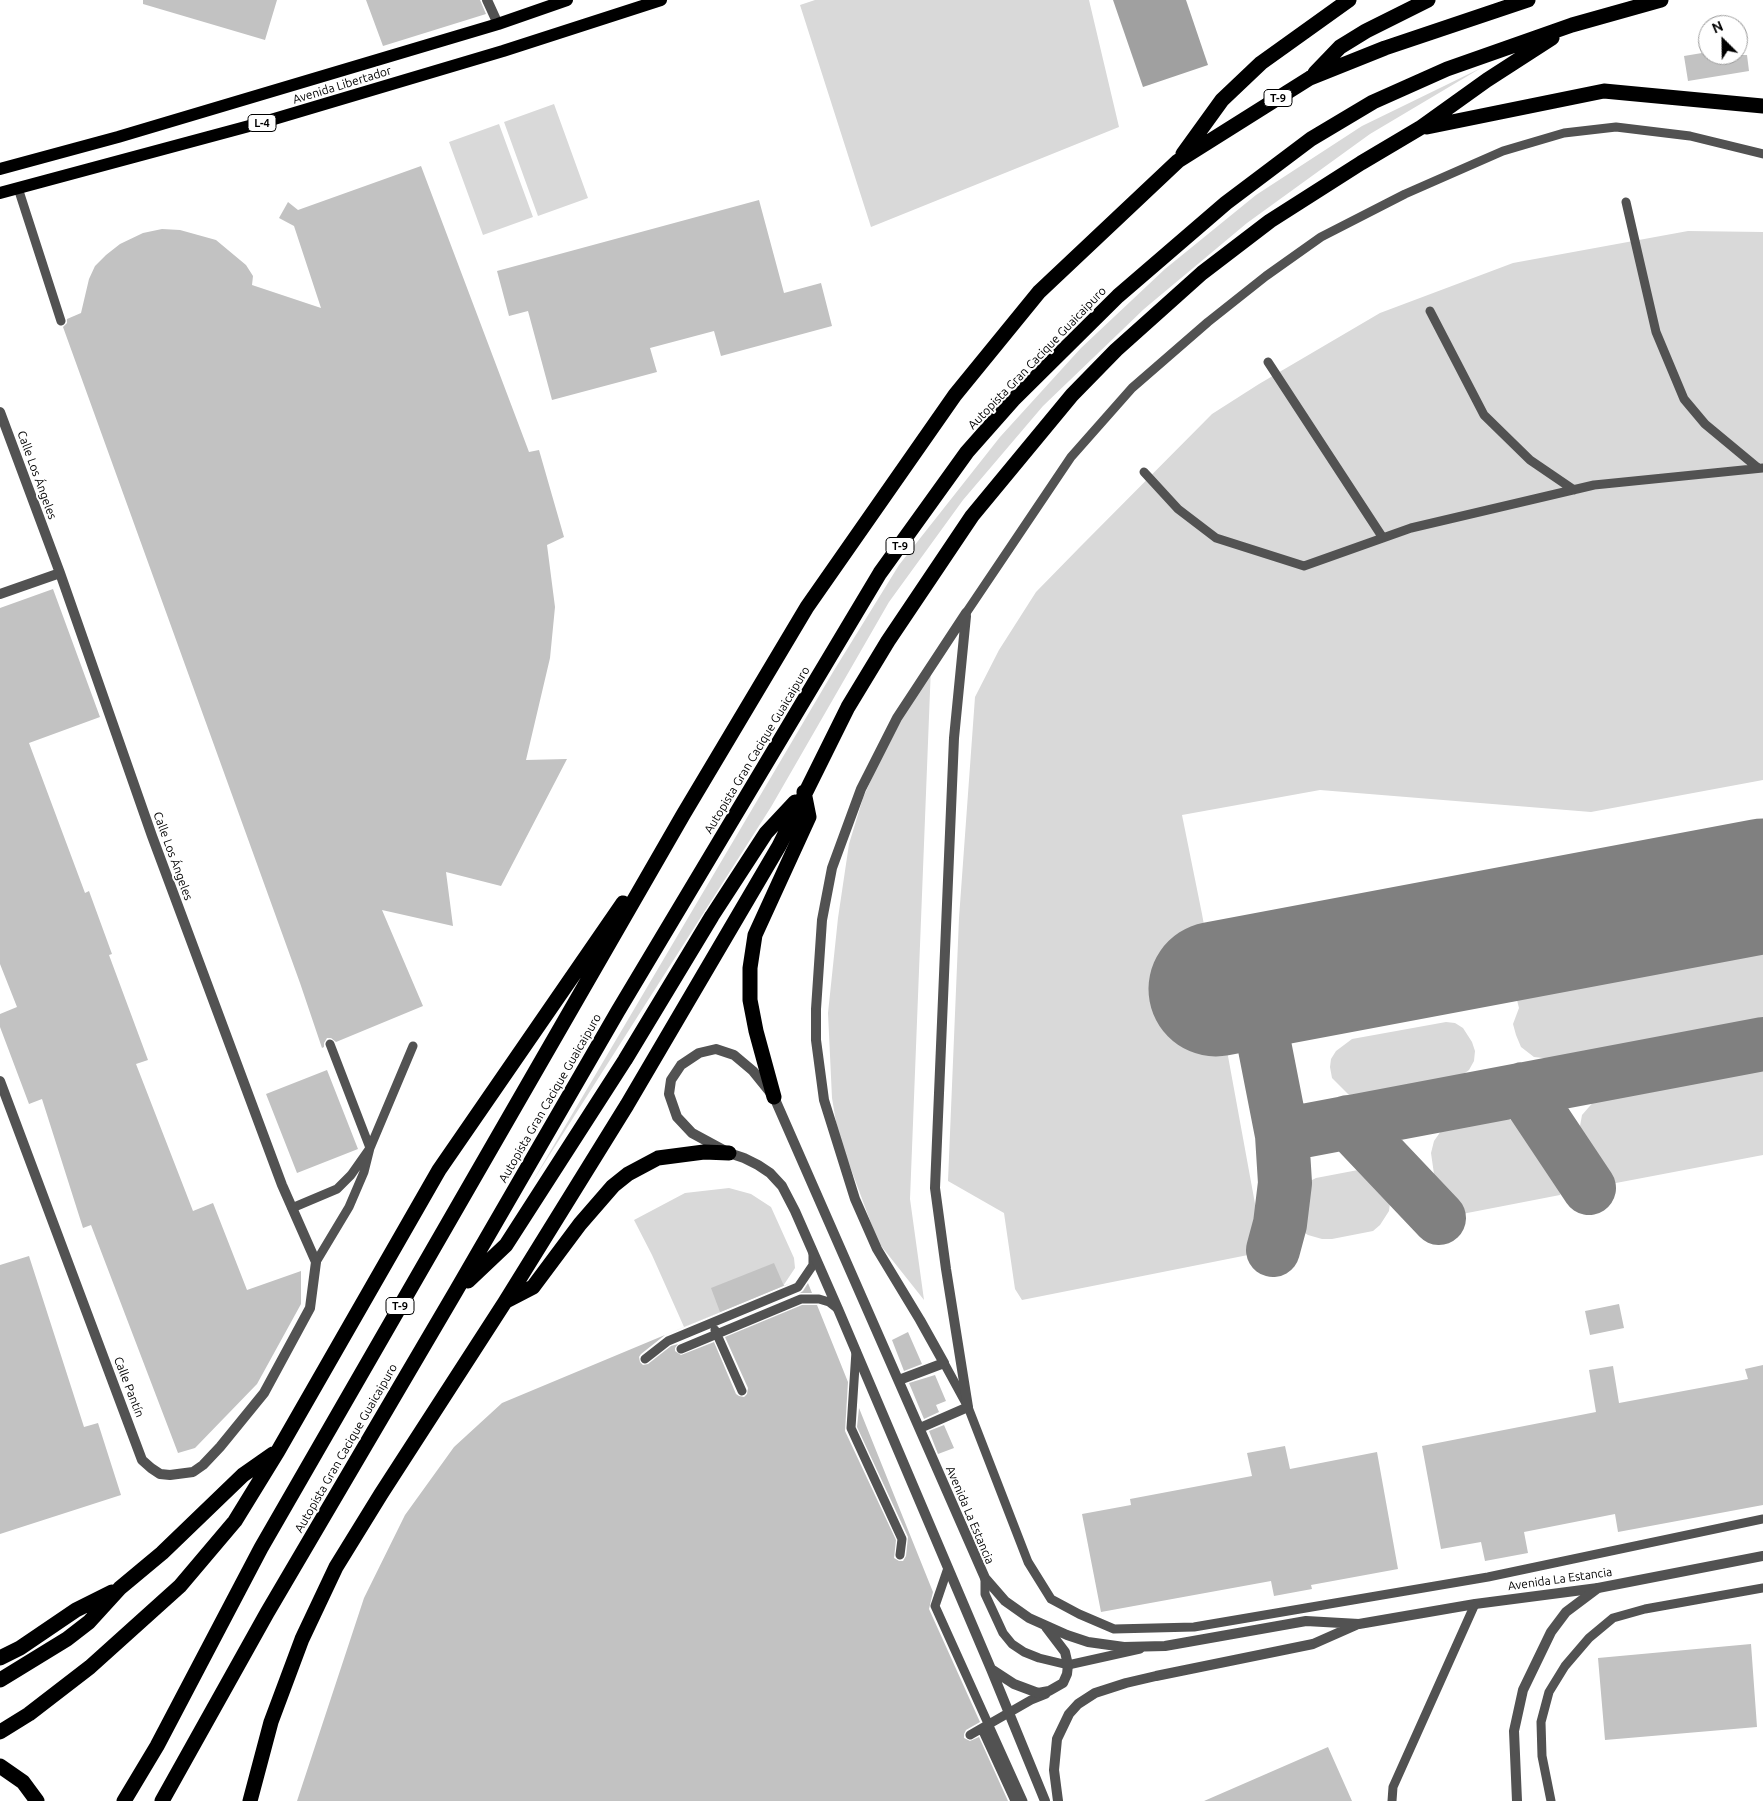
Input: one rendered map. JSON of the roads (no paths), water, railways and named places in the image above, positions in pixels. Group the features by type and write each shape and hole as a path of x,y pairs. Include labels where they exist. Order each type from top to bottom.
{"highway":[{"path":"1178,161 1222,100 1261,63 1349,0"},
{"path":"1310,78 1340,47 1366,31 1428,0"},
{"name":"Autopista Gran Cacique Guaicaipuro","path":"124,1801 157,1746 266,1539 683,815 807,607 955,395 1039,292 1178,161 1310,78 1385,48 1528,0"},
{"name":"Autopista Gran Cacique Guaicaipuro","path":"162,1801 267,1612 623,1002 880,573 967,452 1014,400 1118,296 1226,203 1311,140 1373,102 1446,69 1572,25 1661,0"},
{"path":"250,1801 271,1722 302,1639 336,1567 505,1302 627,1105 779,846 804,792 848,707 888,640 972,516 1072,395 1116,350 1188,286 1270,221 1420,128 1487,80 1572,25"},
{"path":"1420,128 1604,91 1763,106"},
{"path":"456,1291 506,1245 625,1060 712,916 766,833 804,792"},
{"path":"774,1097 750,1000 750,968 755,935 809,817 804,792"},
{"path":"0,1732 29,1714 90,1667 180,1586 235,1520 278,1451 439,1170 683,815"},
{"path":"505,1302 533,1287 580,1224 613,1186 628,1174 658,1158 704,1152 728,1153"},
{"path":"0,1680 67,1639 89,1622 120,1588 162,1553 243,1475 278,1451"},
{"path":"0,1658 20,1648 76,1610 120,1588"},
{"path":"0,1766 23,1782 37,1801"}],"main road":[{"name":"Avenida Libertador","path":"0,169 498,24 567,0"},
{"name":"Avenida Libertador","path":"0,193 264,122 503,51 660,0"}],"street":[{"path":"487,0 498,24"},
{"name":"Calle Los Ángeles","path":"0,412 60,573 152,836 292,1208 316,1262"},
{"path":"0,594 60,573"},
{"path":"899,1380 944,1363 877,1249 855,1199 824,1100 816,1040 816,1009 822,920 832,868 858,798 896,718 966,613"},
{"path":"920,1428 968,1407 947,1278 935,1188 954,738 966,613"},
{"name":"Avenida La Estancia","path":"728,1153 692,1133 677,1117 669,1094 671,1080 681,1066 699,1053 716,1050 734,1055 753,1070 774,1097 984,1578 1005,1601 1029,1618 1046,1626 1088,1642 1124,1647 1165,1646 1306,1622 1359,1624 1474,1604 1598,1588 1763,1556"},
{"name":"Calle Pantín","path":"0,1081 142,1460 160,1474 170,1475 193,1472 203,1465 264,1393 310,1308 316,1262"},
{"path":"728,1153 744,1158 770,1173 782,1186 795,1211 991,1669 1045,1801"},
{"path":"1517,1801 1514,1731 1523,1690 1551,1632 1566,1612 1598,1588"},
{"name":"Avenida La Estancia","path":"1058,1801 1054,1770 1057,1739 1069,1714 1078,1704 1095,1693 1156,1676 1313,1644 1359,1624"},
{"path":"991,1669 1014,1684 1038,1693 1063,1683 1068,1665 1065,1652 1046,1626"}],"lane":[{"path":"966,613 1071,457 1132,388 1208,322 1266,276 1321,237 1405,194 1503,152 1564,133 1616,127 1690,136 1763,154"},
{"path":"18,188 61,321"},
{"path":"1626,202 1656,332 1684,399 1705,424 1760,468"},
{"path":"1430,311 1484,414 1530,460 1574,490"},
{"path":"1268,362 1383,538"},
{"path":"1144,472 1178,509 1216,538 1304,566 1411,528 1574,490 1594,486 1760,468"},
{"path":"330,1044 370,1148"},
{"path":"316,1262 349,1207 364,1172 370,1148 413,1046"},
{"path":"292,1208 337,1189 351,1175 370,1148"},
{"path":"645,1359 668,1342 798,1287 813,1265 813,1253"},
{"path":"681,1348 801,1299 818,1299 829,1302 838,1309"},
{"path":"712,1323 742,1392"},
{"path":"856,1351 850,1431 902,1539 900,1555"},
{"path":"944,1363 968,1407 1028,1562 1052,1599 1079,1614 1114,1628 1194,1627 1488,1576 1763,1519"},
{"path":"948,1568 935,1606 1023,1801"},
{"path":"984,1578 985,1594 1003,1633 1012,1644 1039,1658 1068,1665 1152,1646"},
{"path":"1551,1801 1542,1756 1541,1722 1549,1692 1566,1666 1589,1638 1613,1618 1646,1609 1763,1588"},
{"path":"1392,1801 1393,1786 1474,1604"},
{"path":"970,1735 1031,1700 1069,1683"},
{"path":"982,1729 1015,1801"}]}
